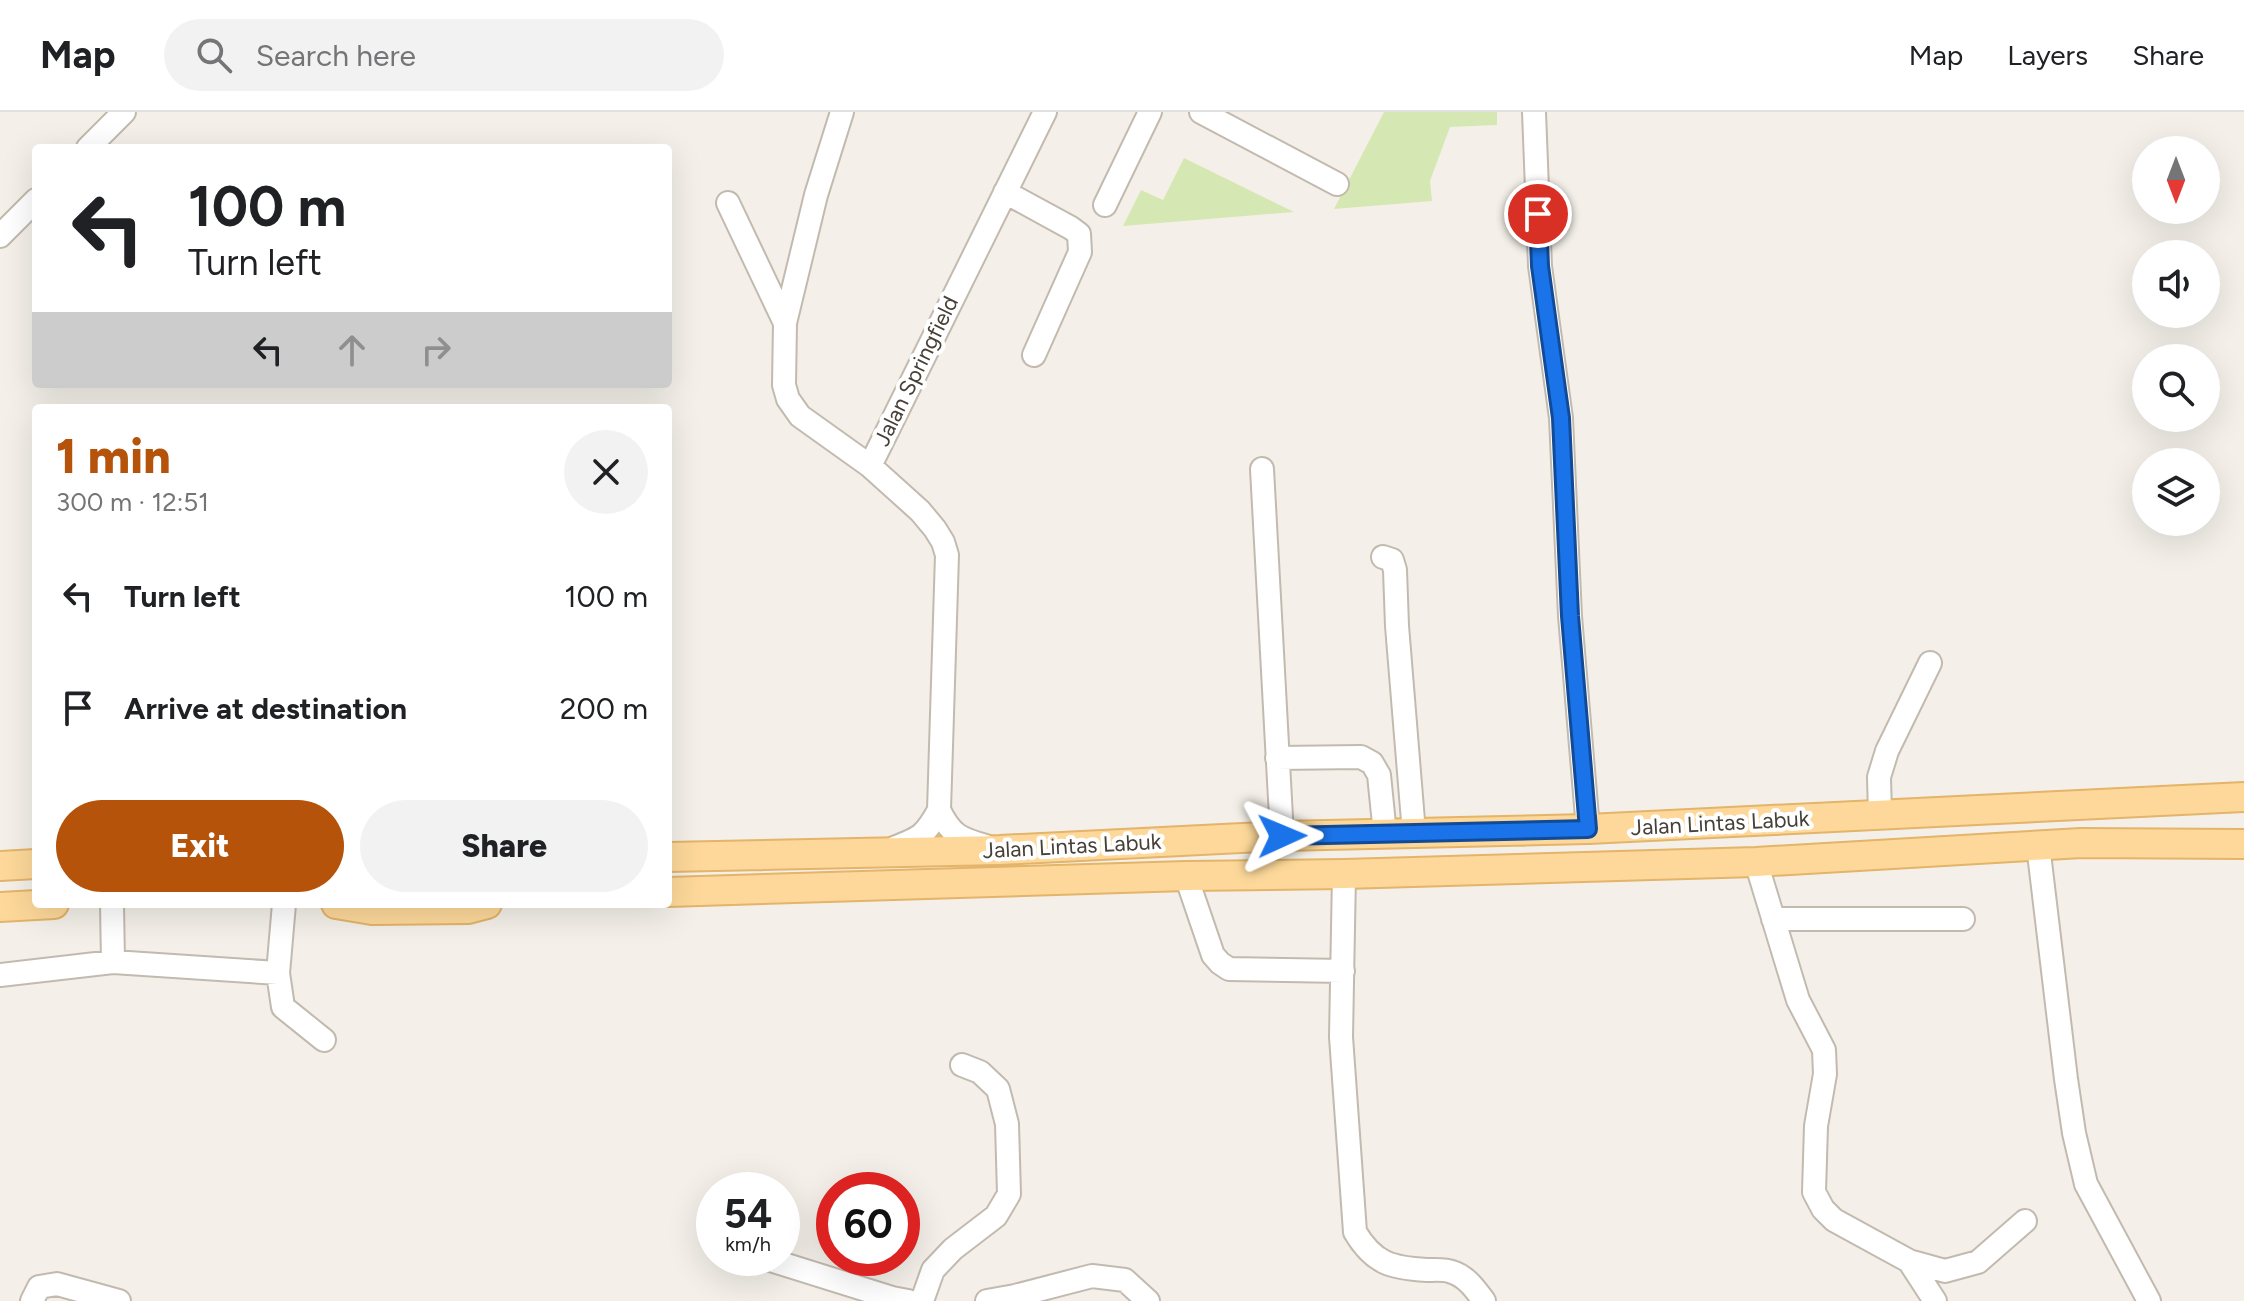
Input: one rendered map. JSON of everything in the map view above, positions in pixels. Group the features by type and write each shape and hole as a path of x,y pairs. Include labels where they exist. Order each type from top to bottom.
{"main road":[{"name":"Jalan Lintas Labuk","path":"672,857 1000,850 1282,836 1588,829 2244,797"},
{"name":"Jalan Lintas Labuk","path":"672,892 1756,862 2081,843 2240,845"},
{"path":"0,866 32,864"},
{"path":"0,907 32,905"},
{"path":"360,908 472,908"}],"street":[{"path":"92,144 124,112"},
{"name":"Jalan Springfield","path":"939,810 947,555 943,542 920,511 870,466 1045,112"},
{"path":"1105,205 1150,112"},
{"path":"1201,112 1337,184"},
{"path":"1534,112 1540,266 1561,418 1570,616 1588,829"},
{"path":"836,114 785,323 784,385 788,399 800,416 870,466"},
{"path":"1005,192 1071,228 1079,234 1081,243 1080,252 1034,355"},
{"path":"728,203 785,323"},
{"path":"0,236 32,204"},
{"path":"1262,469 1282,836"},
{"path":"1383,557 1392,560 1395,570 1414,833"},
{"path":"1880,815 1879,777 1887,751 1930,663"},
{"path":"1277,758 1361,757 1372,763 1379,775 1385,834"},
{"path":"939,810 954,834 1000,850"},
{"path":"881,853 917,839 925,833 939,810"},
{"path":"2038,845 2066,1079 2086,1184 2149,1301"},
{"path":"1756,862 1798,1000 1824,1050 1825,1074 1816,1126 1814,1192 1823,1209 1834,1220 1909,1261 1945,1271 1978,1262 2025,1221"},
{"path":"1344,874 1341,1037 1355,1232 1364,1247 1381,1262 1407,1269 1451,1271 1465,1279 1484,1301"},
{"path":"1186,876 1213,955 1229,969 1343,971"},
{"path":"112,908 113,962"},
{"path":"284,908 278,973 283,1007 324,1040"},
{"path":"1773,919 1963,919"},
{"path":"0,975 113,962 278,973"},
{"path":"922,1301 933,1270 953,1249 996,1216 1009,1194 1007,1124 998,1089 980,1072 962,1065"},
{"path":"1909,1261 1935,1301"},
{"path":"800,1269 908,1301"},
{"path":"987,1301 1092,1276 1125,1280 1148,1301"},
{"path":"35,1294 57,1284 119,1301"}],"green space":[{"path":"1384,112 1497,112 1497,125 1450,127 1430,181 1432,201 1334,209"},
{"path":"1184,158 1294,212 1123,226 1141,190 1163,200"}],"route":[{"path":"1282,836 1588,829 1570,616 1561,418 1540,266 1538,214"}]}
